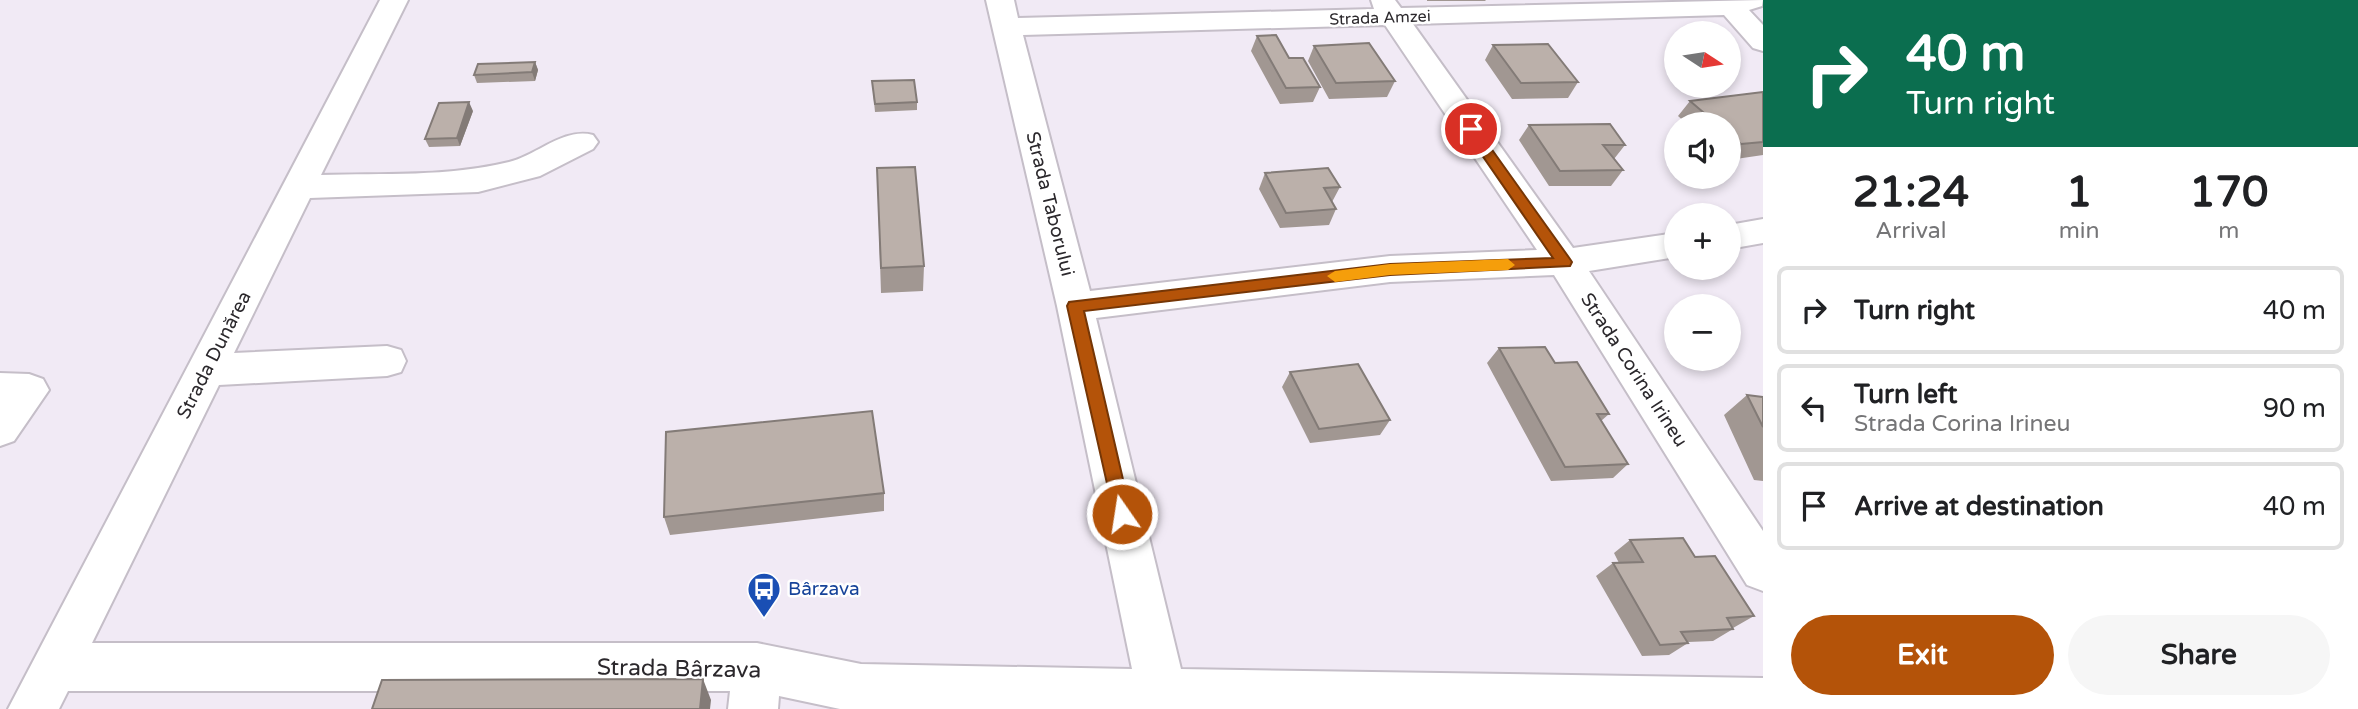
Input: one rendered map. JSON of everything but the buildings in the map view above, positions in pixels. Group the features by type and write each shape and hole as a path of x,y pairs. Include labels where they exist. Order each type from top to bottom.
{"street":[{"name":"Strada Dunărea","path":"33,709 394,0"},
{"path":"1734,3 1763,42"},
{"name":"Strada Amzei","path":"1003,14 1734,3"},
{"name":"Strada Corina Irineu","path":"1387,9 1564,262 1763,570"},
{"name":"Strada Taborului","path":"1003,14 1075,306 1162,695"},
{"path":"299,187 478,181 529,167 582,142"},
{"path":"1741,235 1763,231"},
{"path":"1075,306 1390,270 1564,262 1664,247"},
{"path":"206,370 387,361"},
{"path":"0,389 29,390 0,429"},
{"name":"Strada Bârzava","path":"55,667 755,688 1763,702"}],"slow traffic":[{"path":"1335,276 1390,270 1508,265"}],"place":[{"name":"Bârzava","path":"764,619"}],"route":[{"path":"1122,514 1075,306 1390,270 1564,262 1471,129"}]}
